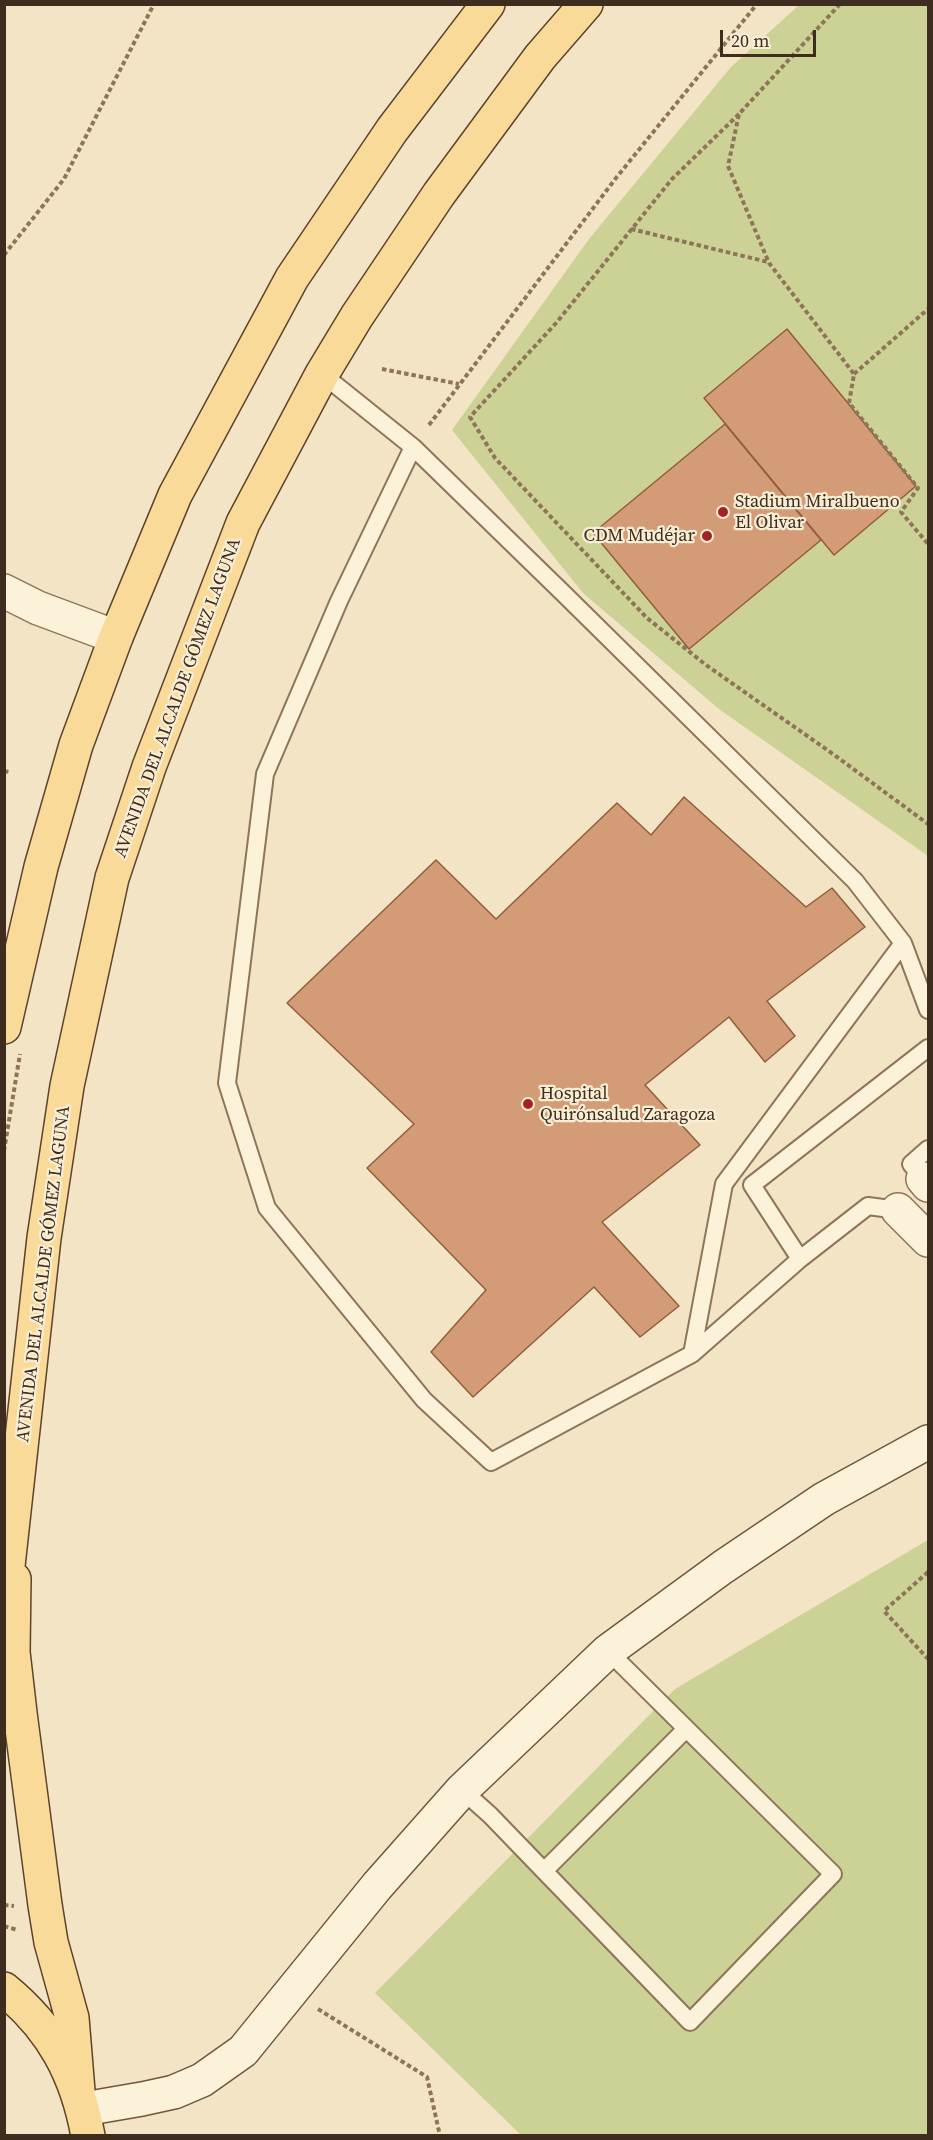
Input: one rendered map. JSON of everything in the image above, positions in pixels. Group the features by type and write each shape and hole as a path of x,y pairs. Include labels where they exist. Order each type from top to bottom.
{"main road":[{"path":"4,1027 47,844 76,745 117,637 176,495 292,278 392,130 488,4"},
{"name":"AVENIDA DEL ALCALDE GÓMEZ LAGUNA","path":"4,1602 44,1238 69,1075 112,878 148,767 243,523 322,374 357,316 439,194 540,57 586,4"},
{"name":"AVENIDA DEL ALCALDE GÓMEZ LAGUNA","path":"14,1524 13,1652 20,1713 45,1905 51,1942 72,2018 83,2112"},
{"path":"4,1989 22,2004 45,2030 64,2059 83,2112"}],"street":[{"path":"4,591 39,608 117,637"},
{"path":"898,1210 928,1240"},
{"path":"83,2112 174,2092 202,2080 243,2051 377,1886 462,1790 608,1652 723,1567 824,1499 928,1442"}],"lane":[{"path":"322,374 413,447 855,881 903,943 928,1010"},
{"path":"413,447 339,601 265,774 227,1083 267,1208 424,1400 491,1462 692,1354 800,1259 868,1206 898,1210"},
{"path":"692,1354 724,1184 903,943"},
{"path":"800,1259 752,1185 928,1048"},
{"path":"462,1790 490,1815 690,2022 833,1874 608,1652"},
{"path":"544,1871 686,1729"}],"path":[{"path":"4,255 64,179 154,4"},
{"path":"429,425 616,178 757,4"},
{"path":"840,4 739,114 672,179 556,322 470,417 495,458 647,618 706,665 833,753 928,824"},
{"path":"739,114 728,165 769,262 854,374"},
{"path":"631,229 769,262"},
{"path":"928,309 854,374 849,403 918,488 902,512 928,544"},
{"path":"382,369 459,384"},
{"path":"928,1572 884,1611 928,1659"},
{"path":"296,1987 321,2011 427,2077 440,2136"}],"green space":[{"name":"Stadium Miralbueno El Olivar","path":"799,5 928,5 928,856 719,709 583,593 452,430 589,239 731,67"},
{"path":"928,1540 928,2135 521,2135 375,1993 675,1689"}],"building":[{"path":"787,329 916,486 834,555 704,398"},
{"name":"CDM Mudéjar","path":"725,424 821,540 689,649 593,533"},
{"name":"Hospital Quirónsalud Zaragoza","path":"684,797 806,907 832,888 865,927 767,1001 795,1036 765,1062 729,1017 645,1085 700,1145 602,1222 679,1306 640,1337 594,1287 473,1397 431,1352 486,1290 367,1168 414,1124 287,1003 436,860 496,919 617,803 651,835"}],"place":[{"name":"Stadium Miralbueno El Olivar","path":"723,512"},
{"name":"CDM Mudéjar","path":"707,536"},
{"name":"Hospital Quirónsalud Zaragoza","path":"528,1104"}]}
